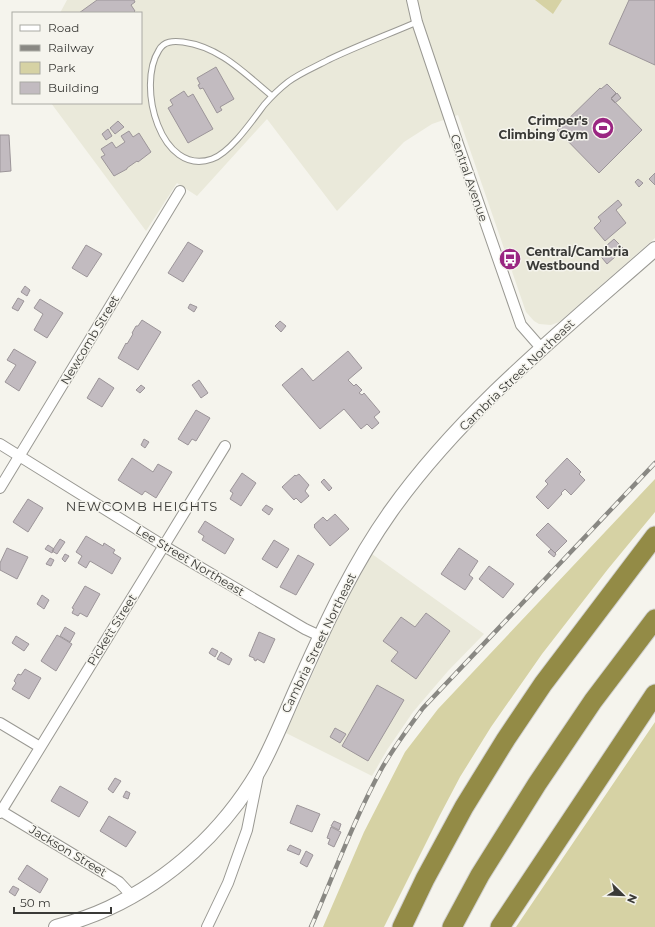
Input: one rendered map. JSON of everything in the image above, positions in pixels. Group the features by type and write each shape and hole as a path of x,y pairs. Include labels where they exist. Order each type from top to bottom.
{"highway":[{"path":"402,927 425,879 468,800 543,684 655,536"},
{"path":"600,609 655,550"},
{"path":"452,927 480,875 537,784 594,701 655,619"},
{"path":"500,927 655,694"}],"main road":[{"name":"Cambria Street Northeast","path":"56,927 108,908 132,896 166,875 199,847 217,828 233,809 259,770 320,636 357,566 391,511 452,437 479,408 542,348 655,249"}],"street":[{"name":"Central Avenue","path":"412,0 417,22 483,219 521,325 542,348"},
{"name":"Newcomb Street","path":"0,488 180,191"},
{"name":"Lee Street Northeast","path":"0,444 164,546 305,629 320,636"},
{"name":"Pickett Street","path":"1,812 225,446"},
{"path":"0,723 40,747"},
{"path":"207,927 228,883 247,830 259,770"},
{"name":"Jackson Street","path":"1,812 119,882 132,896"}],"lane":[{"path":"272,96 220,54 188,43 174,42 162,45 155,57 150,76 151,104 160,130 168,142 180,155 188,160 205,161 213,159 221,154 248,126 272,96 290,81 358,46 417,22"}],"shaded area":[{"path":"67,0 655,0 655,238 559,322 551,325 539,324 534,321 526,312 458,115 432,124 404,142 337,211 267,119 197,196 177,183 146,231 52,104 142,104 142,12 61,12"},
{"path":"372,554 484,634 448,671 413,712 387,750 372,776 286,733 340,613"}],"green space":[{"path":"535,0 562,0 553,14"},
{"path":"655,479 655,512 608,569 542,654 491,727 460,777 384,927 323,927 364,832 405,752 438,709"},
{"path":"655,722 655,927 516,927"}],"building":[{"path":"97,0 134,0 135,2 131,5 135,11 134,12 80,12"},
{"path":"629,0 655,0 655,65 609,44"},
{"path":"216,67 234,99 220,107 222,110 217,113 203,88 200,89 198,85 200,84 197,78"},
{"path":"607,84 616,93 611,98 642,130 599,173 557,130 600,88 601,89"},
{"path":"184,91 188,97 193,94 213,129 188,143 168,108 173,105 170,100"},
{"path":"617,93 621,98 615,103 611,99"},
{"path":"118,121 124,127 115,134 110,128"},
{"path":"108,129 112,136 106,140 102,134"},
{"path":"129,131 133,137 139,133 151,152 138,162 137,161 127,169 114,176 101,157 105,155 101,149 112,142 116,148 125,142 121,136"},
{"path":"0,135 9,135 11,171 0,172"},
{"path":"655,173 655,185 649,179"},
{"path":"638,179 643,183 639,187 635,182"},
{"path":"618,200 622,205 616,210 626,223 605,241 594,228 601,221 598,217"},
{"path":"614,239 624,249 607,264 598,253"},
{"path":"188,242 203,251 183,282 168,273"},
{"path":"86,245 102,254 87,277 72,268"},
{"path":"25,286 30,290 27,296 21,292"},
{"path":"18,298 24,301 18,311 12,308"},
{"path":"40,299 63,313 47,338 34,330 43,314 34,308"},
{"path":"190,304 197,307 194,312 188,308"},
{"path":"142,320 161,332 138,370 118,358 133,334 132,333 136,326 138,326"},
{"path":"280,321 286,326 281,332 275,326"},
{"path":"14,349 36,362 19,391 5,382 16,365 7,360"},
{"path":"348,351 362,368 348,380 354,386 356,384 362,390 359,393 362,395 364,393 380,412 374,417 379,423 372,429 367,424 361,429 344,409 320,429 282,385 302,368 313,381"},
{"path":"99,378 114,388 102,407 87,398"},
{"path":"199,380 208,393 201,398 192,385"},
{"path":"141,385 145,388 140,393 136,390"},
{"path":"196,410 210,418 196,441 192,439 188,445 178,439"},
{"path":"144,439 149,442 145,448 141,445"},
{"path":"132,458 153,472 158,464 172,472 156,498 145,491 142,495 118,480"},
{"path":"567,458 581,472 579,474 585,480 571,495 565,489 548,509 536,497 548,484 545,481"},
{"path":"242,473 256,483 241,506 230,499 233,493 230,491"},
{"path":"299,474 309,485 305,491 309,496 301,503 296,498 294,500 282,487 295,475 296,476"},
{"path":"324,479 332,488 329,491 321,482"},
{"path":"28,499 43,508 28,532 13,522"},
{"path":"266,505 273,509 269,515 262,510"},
{"path":"335,514 349,529 330,546 314,527 314,525 323,517 327,521"},
{"path":"205,521 234,539 225,554 202,540 204,536 198,532"},
{"path":"548,523 567,541 555,553 536,535"},
{"path":"86,536 103,546 104,543 115,550 113,553 121,558 112,574 90,561 86,568 78,563 82,556 76,552"},
{"path":"60,539 65,542 57,554 52,551"},
{"path":"274,540 289,549 277,568 262,559"},
{"path":"48,545 54,549 52,553 45,549"},
{"path":"7,548 28,557 17,579 0,570 0,563"},
{"path":"459,548 478,561 469,575 473,578 465,590 441,574"},
{"path":"551,549 556,554 554,557 548,552"},
{"path":"65,554 69,556 65,562 62,559"},
{"path":"298,555 314,564 296,595 280,587"},
{"path":"50,558 54,560 51,566 46,564"},
{"path":"489,566 514,584 503,598 479,579"},
{"path":"85,586 100,594 87,617 80,613 78,616 72,613 74,609 72,608"},
{"path":"42,595 49,600 44,609 37,604"},
{"path":"426,613 450,631 416,679 391,661 398,652 383,641 401,617 415,627"},
{"path":"65,627 75,633 70,642 60,636"},
{"path":"259,632 275,639 264,663 257,659 256,661 254,658 249,656"},
{"path":"57,635 72,644 56,671 41,661"},
{"path":"16,636 29,644 24,651 12,643"},
{"path":"212,648 218,651 215,657 209,653"},
{"path":"221,652 232,659 229,665 217,659"},
{"path":"25,669 41,678 29,699 12,689 16,683 14,681 18,674 21,675"},
{"path":"377,685 404,700 368,761 342,746"},
{"path":"335,728 346,734 340,743 330,737"},
{"path":"115,778 121,781 113,793 108,789"},
{"path":"60,786 88,802 79,817 51,801"},
{"path":"126,791 130,793 128,799 123,797"},
{"path":"297,805 320,814 312,832 290,823"},
{"path":"109,816 136,832 126,847 100,831"},
{"path":"334,821 341,824 339,830 331,826"},
{"path":"331,827 341,832 334,847 328,844 330,839 327,838"},
{"path":"290,845 301,850 299,855 287,850"},
{"path":"306,851 313,855 307,867 300,863"},
{"path":"27,865 48,879 40,893 18,879"},
{"path":"13,886 19,889 15,896 9,892"}],"railway":[{"path":"311,927 353,827 372,787 392,752 423,708 655,463"}],"place":[{"name":"Crimper's Climbing Gym","path":"603,128"},
{"name":"Central/Cambria Westbound","path":"510,259"}],"district":[{"name":"NEWCOMB HEIGHTS","path":"142,506"}]}
